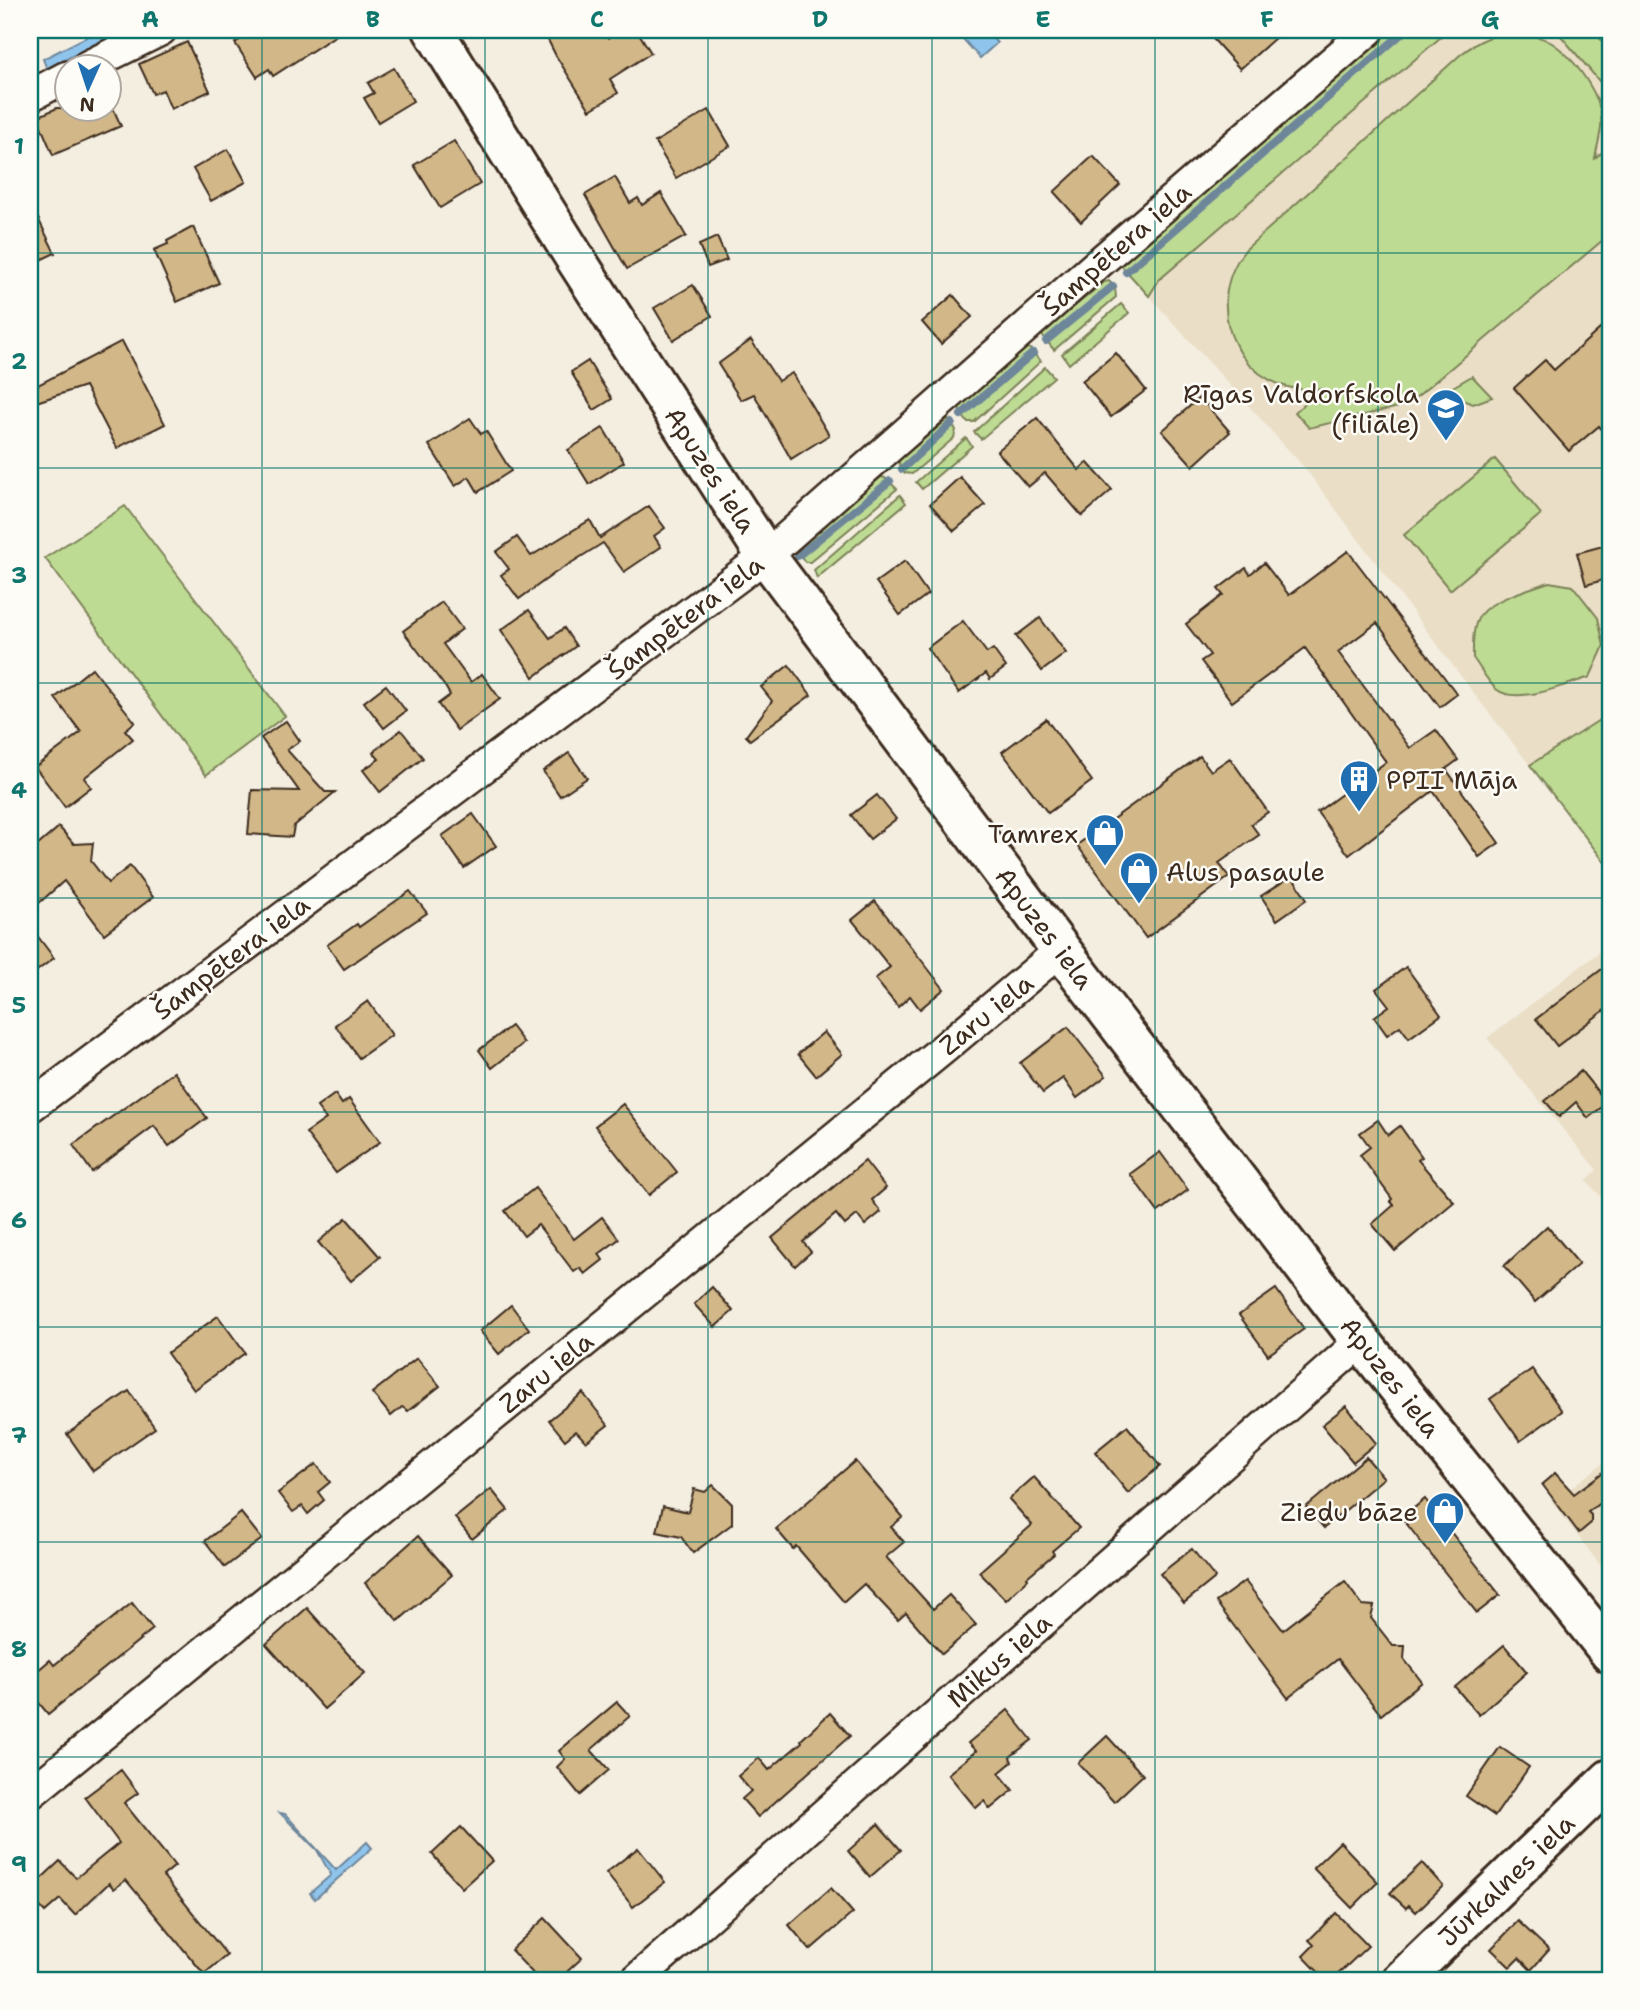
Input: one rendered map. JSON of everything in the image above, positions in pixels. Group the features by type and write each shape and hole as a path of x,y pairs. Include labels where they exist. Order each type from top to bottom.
{"street":[{"path":"116,52 161,30"},
{"name":"Apuzes iela","path":"433,30 766,556 1061,950 1361,1341 1610,1653"},
{"name":"Šampētera iela","path":"30,1107 766,556 1094,267 1369,30"},
{"path":"30,96 52,84"},
{"name":"Zaru iela","path":"30,1794 953,1042 1061,950"},
{"name":"Mikus iela","path":"636,1980 1361,1341"},
{"name":"Jūrkalnes iela","path":"1402,1980 1610,1779"}],"shaded area":[{"name":"Rīgas Valdorfskola (filiāle)","path":"1449,30 1556,30 1610,94 1610,868 1475,695 1304,467 1149,296 1159,280"},
{"path":"1610,944 1610,1206 1586,1181 1597,1170 1487,1038"},
{"path":"1610,1458 1610,1578 1552,1502"}],"green space":[{"path":"1390,30 1449,30 1159,280 1149,296 1118,262"},
{"path":"1556,30 1592,30 1610,49 1610,94"},
{"path":"1515,32 1543,39 1560,49 1593,91 1600,109 1601,121 1595,158 1610,146 1610,234 1407,405 1309,428 1295,412 1321,389 1293,388 1270,380 1250,365 1236,346 1228,323 1226,298 1232,274 1245,250 1460,55 1485,39"},
{"path":"1109,281 1115,288 1116,297 1054,350 1041,334 1104,282"},
{"path":"1121,304 1129,313 1069,364 1062,354"},
{"path":"1026,345 1041,361 974,422 967,422 957,407"},
{"path":"1045,367 1054,377 981,439 974,432"},
{"path":"1472,376 1492,397 1473,404 1451,396 1451,388"},
{"path":"948,419 956,430 954,438 912,474 904,473 898,461"},
{"path":"966,438 972,446 922,489 916,482"},
{"path":"1495,459 1541,514 1450,590 1404,535"},
{"path":"881,477 897,489 810,562 805,562 798,552 805,541"},
{"path":"900,495 906,503 817,578 814,570"},
{"path":"125,506 285,716 206,775 45,558"},
{"path":"1549,582 1573,586 1598,618 1604,646 1590,677 1529,695 1505,694 1493,686 1473,658 1473,636 1477,620 1493,604"},
{"path":"1610,713 1610,869 1530,765"}],"water":[{"path":"100,30 123,30 80,52 57,52"},
{"path":"955,30 985,30 997,43 980,58"},
{"path":"52,54 52,66 47,69 43,59"},
{"path":"280,1813 285,1814 336,1870 367,1842 372,1848 315,1899 310,1893 331,1875 317,1850"}],"building":[{"path":"255,30 344,30 273,76 269,69 257,77 235,43"},
{"path":"543,30 603,30 608,38 621,30 637,30 651,53 610,79 618,93 590,110"},
{"path":"1205,30 1284,30 1240,69"},
{"path":"187,42 210,91 171,109 163,90 153,94 139,64"},
{"path":"394,68 413,101 378,122 364,98 374,93 368,83"},
{"path":"52,110 52,122 119,122 121,126 53,155 37,117"},
{"path":"709,110 730,146 676,178 655,142"},
{"path":"454,141 480,184 440,208 414,165"},
{"path":"228,149 246,182 211,201 193,169"},
{"path":"1093,156 1120,185 1081,222 1054,192"},
{"path":"615,177 630,203 638,198 642,205 661,193 686,236 627,269 585,195"},
{"path":"30,202 55,253 30,265"},
{"path":"193,227 219,283 177,302 154,250"},
{"path":"717,237 727,260 708,267 699,245"},
{"path":"693,285 712,316 673,340 654,308"},
{"path":"953,295 972,317 941,344 922,322"},
{"path":"1610,320 1610,439 1599,426 1569,451 1514,388 1545,360 1554,370"},
{"path":"751,340 778,381 792,373 829,435 791,459 754,394 741,400 718,364"},
{"path":"122,341 165,424 117,448 85,386 30,404 30,389"},
{"path":"1116,353 1146,390 1111,417 1082,381"},
{"path":"588,361 612,399 594,410 571,372"},
{"path":"1200,397 1230,432 1193,466 1162,431"},
{"path":"470,418 481,434 486,431 511,471 478,492 469,477 455,486 429,445"},
{"path":"1037,418 1079,470 1087,462 1112,490 1082,516 1045,473 1028,487 997,451"},
{"path":"603,428 624,462 589,484 568,450"},
{"path":"960,477 985,505 954,531 930,504"},
{"path":"649,506 665,528 654,536 661,547 624,572 603,543 519,599 501,575 509,569 496,552 517,537 531,556 590,520 600,538"},
{"path":"1610,544 1610,578 1586,585 1577,553"},
{"path":"1348,551 1457,694 1440,707 1377,623 1338,652 1410,748 1436,730 1458,760 1446,769 1499,843 1479,857 1433,791 1349,855 1317,812 1386,762 1305,648 1232,702 1201,661 1210,655 1186,624 1223,595 1218,589 1246,568 1250,574 1264,563 1289,595"},
{"path":"905,561 928,594 900,615 876,582"},
{"path":"442,602 462,629 443,644 471,682 482,674 500,699 457,730 438,704 450,695 403,631"},
{"path":"529,610 550,638 564,628 576,646 534,677 501,630"},
{"path":"1040,618 1066,653 1042,671 1016,636"},
{"path":"963,621 987,653 993,649 1006,667 990,679 986,673 959,693 927,648"},
{"path":"789,665 811,695 750,740 746,736 772,701 761,687"},
{"path":"92,668 135,722 125,730 133,739 84,778 91,787 65,807 35,767 81,732 55,698"},
{"path":"386,685 406,711 384,728 364,702"},
{"path":"1046,719 1092,781 1048,813 1002,752"},
{"path":"286,721 300,741 287,750 325,792 335,792 294,826 292,837 248,834 252,790 299,791 261,738"},
{"path":"401,730 423,758 380,792 363,770 379,759 373,752"},
{"path":"569,753 587,778 560,796 543,771"},
{"path":"1200,756 1211,771 1230,758 1268,812 1251,824 1259,835 1219,863 1229,877 1146,938 1077,845"},
{"path":"877,795 896,819 870,839 851,815"},
{"path":"473,814 496,846 464,868 442,836"},
{"path":"59,827 74,844 93,843 91,861 108,883 130,866 153,897 104,934 64,881 30,911 30,852"},
{"path":"1292,876 1307,899 1277,920 1261,896"},
{"path":"410,891 427,913 344,969 327,945 357,924 359,927"},
{"path":"875,901 944,989 920,1009 910,996 898,1007 875,979 890,967 852,920"},
{"path":"30,926 54,958 30,976"},
{"path":"1610,963 1610,1006 1557,1046 1536,1019"},
{"path":"1406,967 1441,1015 1409,1038 1400,1026 1387,1035 1374,1017 1389,1006 1376,989"},
{"path":"368,1001 392,1035 359,1058 335,1025"},
{"path":"511,1026 524,1043 492,1068 479,1050"},
{"path":"1068,1027 1106,1076 1077,1098 1063,1078 1043,1093 1020,1063"},
{"path":"824,1032 842,1054 816,1076 798,1054"},
{"path":"1581,1071 1607,1103 1588,1118 1576,1102 1559,1117 1545,1101"},
{"path":"174,1072 207,1118 169,1146 154,1126 92,1172 73,1145"},
{"path":"335,1094 342,1104 349,1099 380,1142 336,1173 306,1133 326,1119 317,1107"},
{"path":"623,1104 677,1172 649,1195 595,1126"},
{"path":"1378,1120 1388,1135 1400,1126 1422,1157 1418,1160 1454,1202 1395,1251 1372,1224 1394,1205 1390,1201 1392,1199 1360,1155 1370,1147 1360,1133"},
{"path":"1160,1152 1188,1190 1158,1212 1130,1174"},
{"path":"865,1161 886,1188 872,1200 881,1212 865,1225 857,1215 845,1225 836,1214 803,1242 811,1252 795,1266 772,1238"},
{"path":"535,1188 574,1239 602,1217 619,1239 599,1254 603,1260 585,1274 580,1268 574,1272 538,1225 524,1236 505,1211"},
{"path":"346,1218 380,1257 351,1281 318,1242"},
{"path":"1547,1226 1579,1264 1535,1302 1504,1266"},
{"path":"712,1287 733,1311 715,1327 694,1304"},
{"path":"1276,1289 1304,1329 1268,1355 1239,1315"},
{"path":"511,1305 529,1329 499,1354 480,1331"},
{"path":"218,1316 245,1353 194,1390 167,1353"},
{"path":"417,1358 440,1386 408,1411 402,1407 391,1416 372,1393"},
{"path":"1532,1369 1562,1411 1520,1441 1490,1399"},
{"path":"129,1391 155,1428 93,1471 67,1434"},
{"path":"583,1393 608,1425 586,1442 576,1431 565,1440 549,1420"},
{"path":"1346,1406 1376,1443 1353,1462 1322,1425"},
{"path":"1127,1426 1160,1466 1128,1493 1095,1452"},
{"path":"1366,1457 1384,1478 1324,1528 1306,1507"},
{"path":"855,1461 903,1517 891,1527 904,1542 886,1557 933,1609 949,1595 976,1625 942,1654 906,1613 898,1620 864,1584 844,1602 796,1546 793,1549 776,1529"},
{"path":"316,1464 330,1482 318,1492 324,1500 308,1514 302,1506 293,1512 278,1493"},
{"path":"1610,1467 1610,1495 1588,1512 1591,1515 1591,1523 1579,1533 1542,1484 1555,1473 1574,1494"},
{"path":"1034,1477 1079,1528 1052,1551 1054,1554 1006,1600 979,1572 1032,1525 1009,1499"},
{"path":"713,1485 732,1504 732,1524 693,1553 681,1537 657,1532 663,1506 688,1512 694,1489 705,1492"},
{"path":"491,1489 508,1510 472,1539 455,1518"},
{"path":"1425,1499 1500,1595 1477,1613 1402,1518"},
{"path":"241,1513 262,1539 225,1567 205,1541"},
{"path":"418,1536 452,1575 398,1621 365,1583"},
{"path":"1192,1549 1215,1578 1184,1603 1160,1574"},
{"path":"1245,1581 1283,1630 1345,1582 1362,1605 1374,1606 1371,1618 1393,1646 1405,1646 1404,1659 1422,1682 1381,1715 1338,1659 1288,1698 1216,1602"},
{"path":"132,1603 153,1629 48,1714 30,1692 30,1677 50,1660 54,1665"},
{"path":"307,1608 365,1673 324,1709 266,1644"},
{"path":"1504,1645 1527,1672 1479,1715 1455,1687"},
{"path":"617,1702 630,1716 591,1750 609,1770 580,1795 557,1767 565,1759 559,1751"},
{"path":"1008,1710 1032,1740 1010,1757 1012,1762 999,1773 1013,1790 990,1809 984,1801 976,1808 948,1774 976,1751 968,1743"},
{"path":"830,1713 850,1736 758,1817 742,1799 751,1791 738,1776 759,1758 769,1770"},
{"path":"1107,1736 1143,1775 1114,1802 1078,1763"},
{"path":"1500,1747 1529,1767 1495,1816 1466,1796"},
{"path":"121,1770 138,1793 124,1803 175,1866 163,1876 227,1955 204,1974 126,1880 114,1889 109,1883 75,1915 60,1899 45,1912 30,1896 30,1889 60,1861 76,1878 119,1843 85,1797"},
{"path":"878,1824 901,1850 870,1877 848,1851"},
{"path":"461,1827 492,1861 462,1888 432,1854"},
{"path":"1340,1842 1378,1882 1352,1908 1313,1868"},
{"path":"638,1848 665,1882 633,1907 606,1873"},
{"path":"1422,1863 1443,1886 1416,1912 1409,1905 1406,1908 1390,1893"},
{"path":"831,1888 853,1913 810,1950 789,1925"},
{"path":"1336,1913 1368,1946 1332,1980 1326,1980 1303,1956 1314,1945 1309,1940"},
{"path":"545,1918 582,1958 558,1980 539,1980 511,1950"},
{"path":"1518,1921 1549,1950 1531,1970 1519,1958 1510,1967 1491,1949"}],"waterway":[{"path":"1126,272 1406,30"},
{"path":"1046,341 1113,286"},
{"path":"961,415 1033,353"},
{"path":"902,469 952,423"},
{"path":"798,556 890,481"}],"place":[{"name":"Rīgas Valdorfskola (filiāle)","path":"1446,442"},
{"name":"PPII Māja","path":"1359,813"},
{"name":"Tamrex","path":"1105,867"},
{"name":"Alus pasaule","path":"1139,905"},
{"name":"Ziedu bāze","path":"1445,1545"}]}
